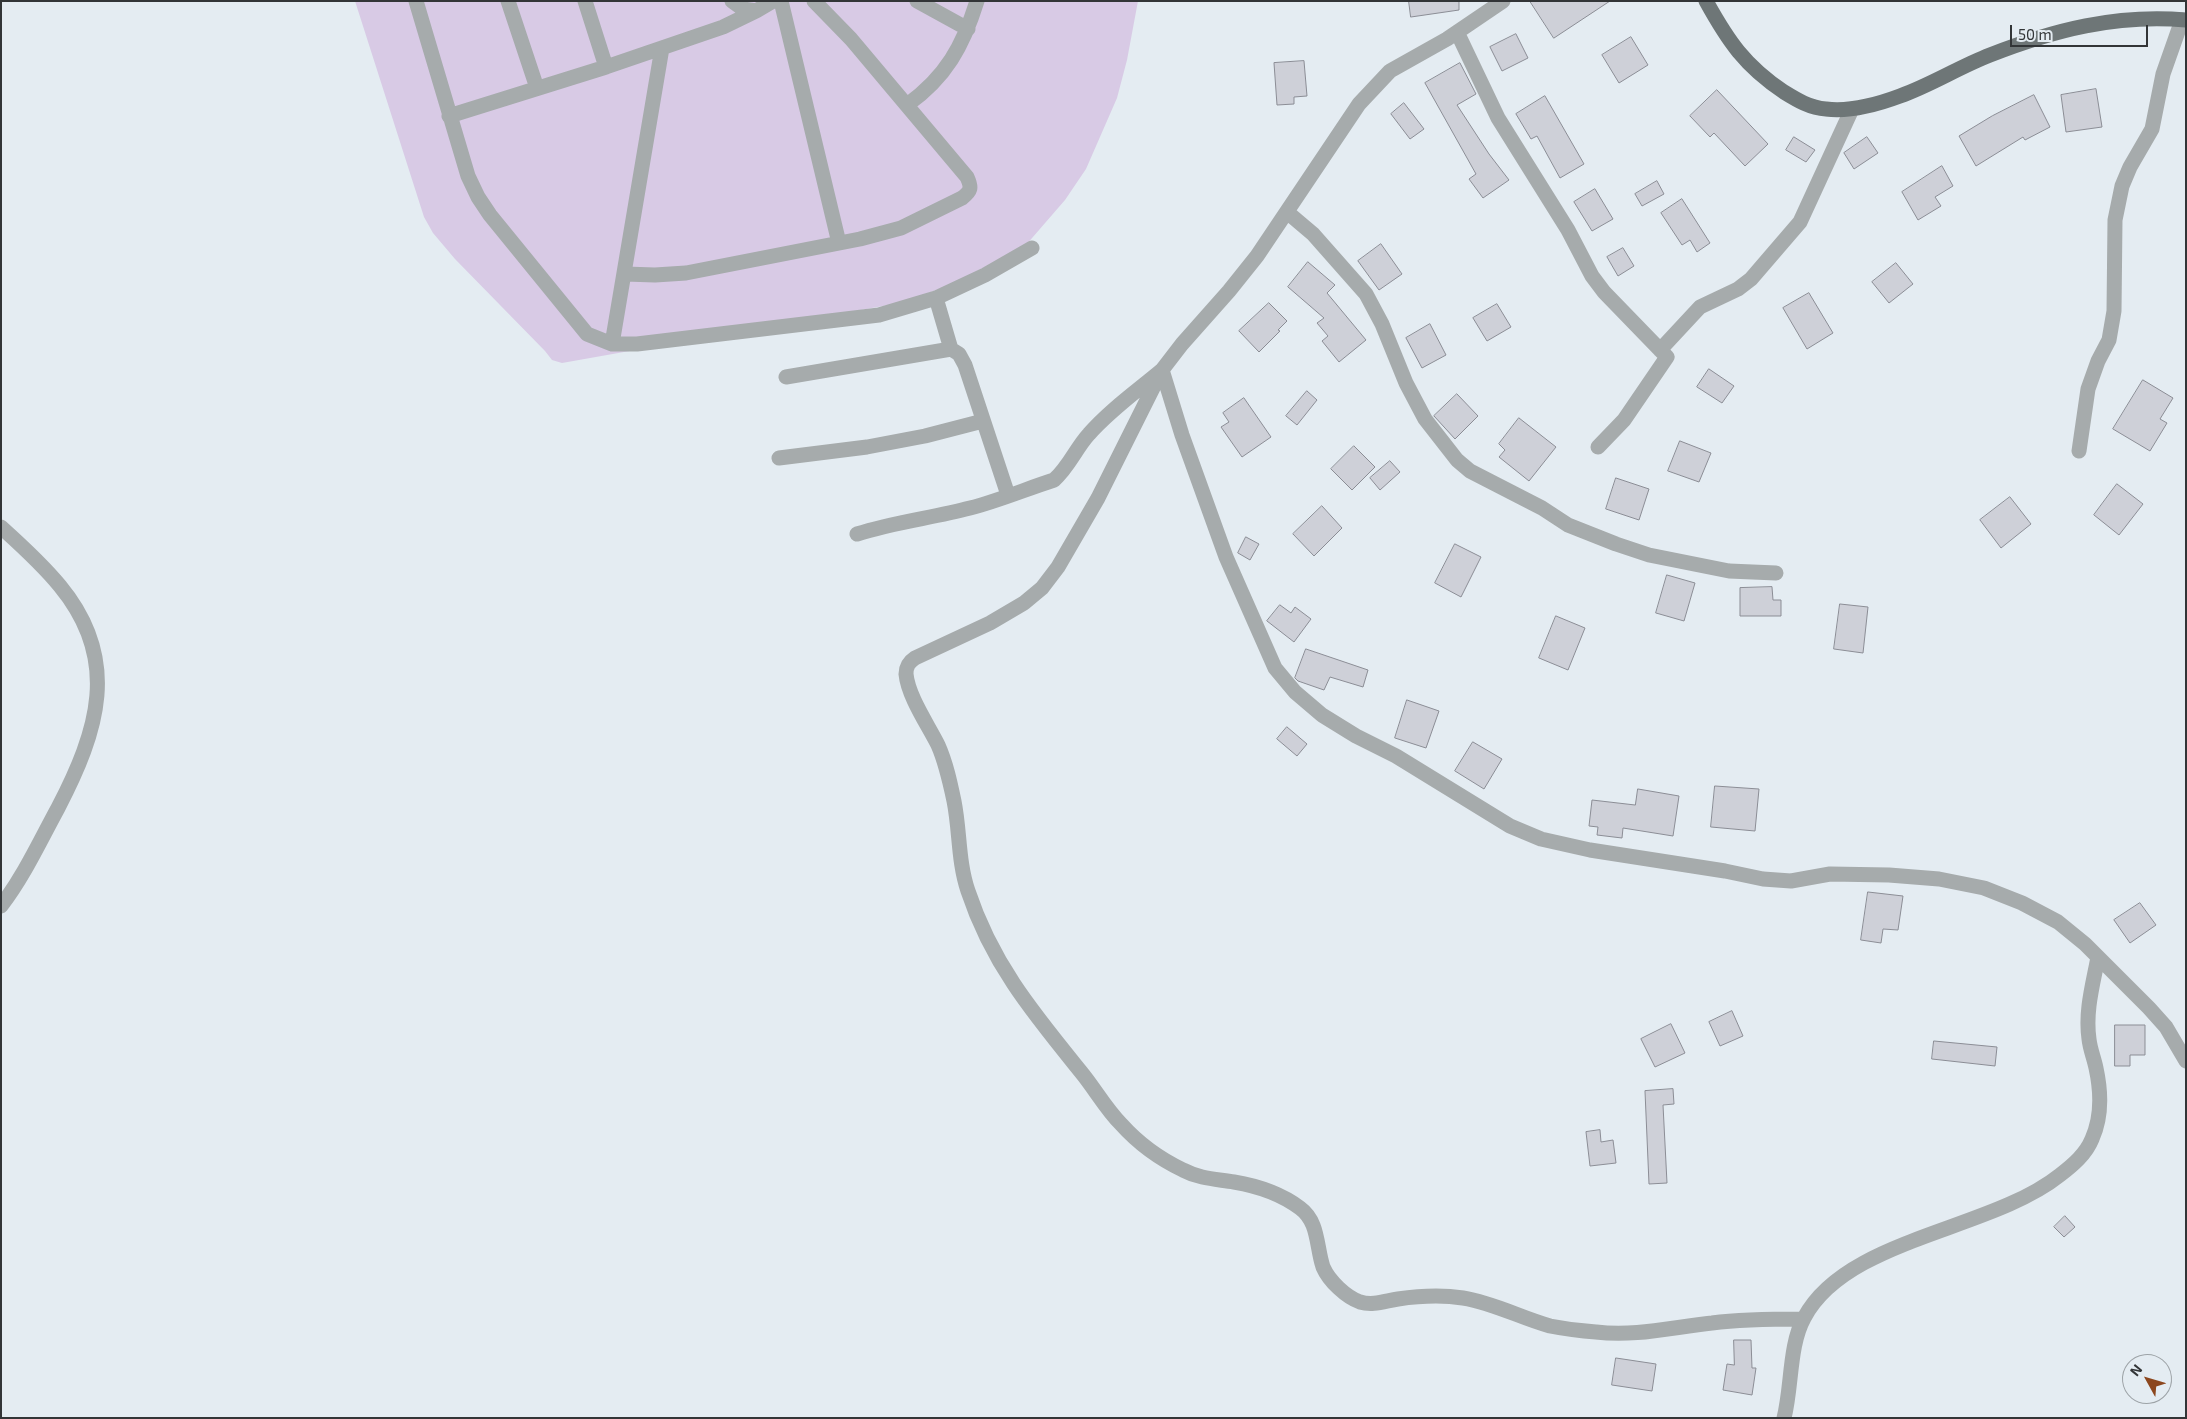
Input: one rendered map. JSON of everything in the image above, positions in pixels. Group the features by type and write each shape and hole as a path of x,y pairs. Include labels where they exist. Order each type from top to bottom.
{"main road":[{"path":"1706,1 1724,35 1746,62 1772,84 1800,102 1824,109 1852,109 1870,106 1900,96 1988,56 2047,34 2103,21 2184,20"}],"street":[{"path":"416,1 449,116 468,176 478,197 490,216 587,334 612,344 637,344 879,315 936,298 986,275 1032,248"},
{"path":"508,1 537,88"},
{"path":"585,1 606,67"},
{"path":"732,1 743,9 756,11"},
{"path":"449,116 606,67 724,27 773,1"},
{"path":"781,1 839,243"},
{"path":"624,274 655,276 686,273 839,243 901,228 962,198 970,191 971,186 966,177 907,105 851,39 814,1"},
{"path":"917,1 968,29"},
{"path":"907,105 933,83 961,45 977,1"},
{"path":"1503,1 1457,32 1390,71 1359,104 1287,212 1230,291 1182,344 1162,370 1098,498 1058,567 1042,588 1024,603 990,622 915,658 908,664 906,671 915,699 939,747 949,776 956,808 959,852 968,891 992,950 1015,988 1042,1025 1101,1096 1119,1122 1138,1141 1184,1171 1205,1179 1262,1187 1304,1210 1314,1227 1323,1266 1330,1278 1341,1290 1358,1302 1375,1304 1425,1296 1464,1298 1509,1310 1550,1326 1598,1333 1640,1334 1747,1319 1803,1319"},
{"path":"2079,451 2088,389 2098,361 2109,340 2114,311 2115,220 2122,186 2130,167 2152,129 2165,67 2184,20"},
{"path":"1457,32 1498,118 1568,230 1592,276 1604,292 1667,357 1624,420 1598,448"},
{"path":"612,344 662,48"},
{"path":"1660,350 1700,307 1738,289 1751,279 1800,222 1852,109"},
{"path":"1287,212 1313,234 1366,294 1382,324 1406,383 1425,419 1457,460 1470,470 1542,508 1568,525 1616,544 1649,554 1729,571 1776,573"},
{"path":"936,298 951,349 959,354 965,365 1008,495"},
{"path":"786,377 951,349"},
{"path":"857,534 883,526 926,519 973,507 1054,480 1062,473 1084,439 1101,420 1162,370"},
{"path":"1162,370 1182,434 1226,557 1275,668 1295,692 1330,720 1356,736 1396,756 1510,826 1541,839 1590,850 1725,871 1763,879 1791,881 1830,874 1889,875 1939,879 1984,888 2022,903 2058,922 2098,957 2166,1027 2186,1061"},
{"path":"779,458 867,447 925,436 983,421"},
{"path":"1,527 60,586 79,615 93,646 99,677 96,715 86,748 34,854 1,906"},
{"path":"1784,1418 1789,1398 1795,1348 1803,1319 1829,1288 1848,1271 1876,1256 1988,1214 2030,1195 2052,1182 2077,1161 2092,1139 2098,1116 2100,1092 2088,1039 2088,1012 2098,957"}],"shaded area":[{"path":"355,1 1138,1 1127,60 1117,98 1086,169 1065,200 1026,245 953,284 900,303 562,363 552,360 455,259 433,233 424,217"}],"building":[{"path":"1409,1 1459,1 1459,10 1411,17"},
{"path":"1530,1 1610,1 1554,38"},
{"path":"1516,34 1528,58 1502,71 1490,47"},
{"path":"1631,37 1648,65 1619,83 1602,55"},
{"path":"1304,61 1307,96 1294,97 1294,104 1277,105 1274,63"},
{"path":"1460,63 1476,94 1457,105 1489,154 1509,180 1483,198 1469,179 1476,174 1425,83"},
{"path":"2096,89 2102,127 2066,132 2061,95"},
{"path":"1717,90 1768,144 1745,166 1714,133 1710,137 1690,116"},
{"path":"2034,95 2050,127 2025,140 2023,137 1976,166 1959,136 1992,116"},
{"path":"1545,96 1584,164 1560,178 1537,136 1531,139 1516,114"},
{"path":"1404,103 1424,129 1410,139 1391,114"},
{"path":"1794,137 1815,150 1806,162 1786,150"},
{"path":"1867,137 1878,153 1854,169 1844,153"},
{"path":"1942,166 1953,186 1935,197 1941,206 1918,220 1902,192"},
{"path":"1657,181 1664,194 1642,206 1635,194"},
{"path":"1595,189 1613,219 1592,231 1574,202"},
{"path":"1682,199 1710,243 1697,252 1690,240 1682,245 1661,213"},
{"path":"1381,244 1402,274 1379,290 1358,261"},
{"path":"1623,248 1634,266 1618,276 1607,257"},
{"path":"1308,262 1335,285 1327,293 1366,340 1339,362 1322,341 1328,336 1317,323 1324,318 1288,287"},
{"path":"1896,263 1913,284 1889,303 1872,282"},
{"path":"1809,293 1833,333 1807,349 1783,308"},
{"path":"1269,303 1287,321 1278,330 1280,331 1259,352 1239,331"},
{"path":"1497,304 1511,327 1487,341 1473,318"},
{"path":"1430,324 1446,355 1422,368 1406,338"},
{"path":"1709,369 1734,386 1722,403 1697,387"},
{"path":"2143,380 2173,398 2160,419 2167,423 2150,451 2113,429"},
{"path":"1307,391 1317,400 1297,425 1286,416"},
{"path":"1457,394 1478,416 1455,439 1434,416"},
{"path":"1244,398 1271,437 1242,457 1221,427 1229,422 1223,413"},
{"path":"1519,418 1556,447 1529,481 1499,457 1505,450 1499,444"},
{"path":"1680,441 1711,453 1699,482 1668,471"},
{"path":"1354,446 1375,467 1352,490 1331,469"},
{"path":"1390,461 1400,472 1380,490 1370,478"},
{"path":"1616,478 1649,489 1639,520 1606,509"},
{"path":"2117,484 2143,504 2119,535 2094,515"},
{"path":"2010,497 2031,524 2001,548 1980,520"},
{"path":"1322,506 1342,528 1314,556 1293,534"},
{"path":"1246,537 1259,544 1250,560 1238,553"},
{"path":"1455,544 1481,557 1461,597 1435,583"},
{"path":"1667,575 1695,583 1684,621 1656,613"},
{"path":"1772,587 1773,600 1781,600 1781,616 1740,616 1740,588"},
{"path":"1840,604 1868,607 1863,653 1834,649"},
{"path":"1280,605 1291,613 1295,607 1311,619 1294,642 1267,621"},
{"path":"1556,616 1585,628 1568,670 1539,658"},
{"path":"1306,649 1368,670 1363,687 1330,677 1324,690 1298,681 1295,678"},
{"path":"1407,700 1439,711 1426,748 1395,738"},
{"path":"1287,727 1307,744 1297,756 1277,739"},
{"path":"1473,742 1502,759 1484,789 1455,771"},
{"path":"1715,786 1759,789 1755,831 1711,827"},
{"path":"1638,789 1679,796 1673,836 1623,828 1622,838 1597,835 1598,827 1589,826 1592,800 1635,805"},
{"path":"1868,892 1903,896 1898,930 1883,929 1881,943 1861,940"},
{"path":"2140,903 2156,925 2130,943 2114,920"},
{"path":"1732,1011 1743,1036 1720,1046 1709,1022"},
{"path":"1671,1024 1685,1053 1655,1067 1641,1039"},
{"path":"2115,1025 2145,1025 2145,1055 2130,1055 2130,1066 2115,1066"},
{"path":"1934,1041 1997,1047 1995,1066 1932,1059"},
{"path":"1673,1089 1674,1104 1663,1105 1667,1183 1649,1184 1645,1091"},
{"path":"1600,1130 1601,1142 1613,1140 1616,1163 1590,1166 1586,1132"},
{"path":"2065,1216 2075,1227 2064,1237 2054,1227"},
{"path":"1734,1340 1751,1340 1752,1368 1756,1368 1752,1395 1723,1390 1727,1364 1734,1365"},
{"path":"1616,1358 1656,1364 1652,1391 1612,1385"}]}
